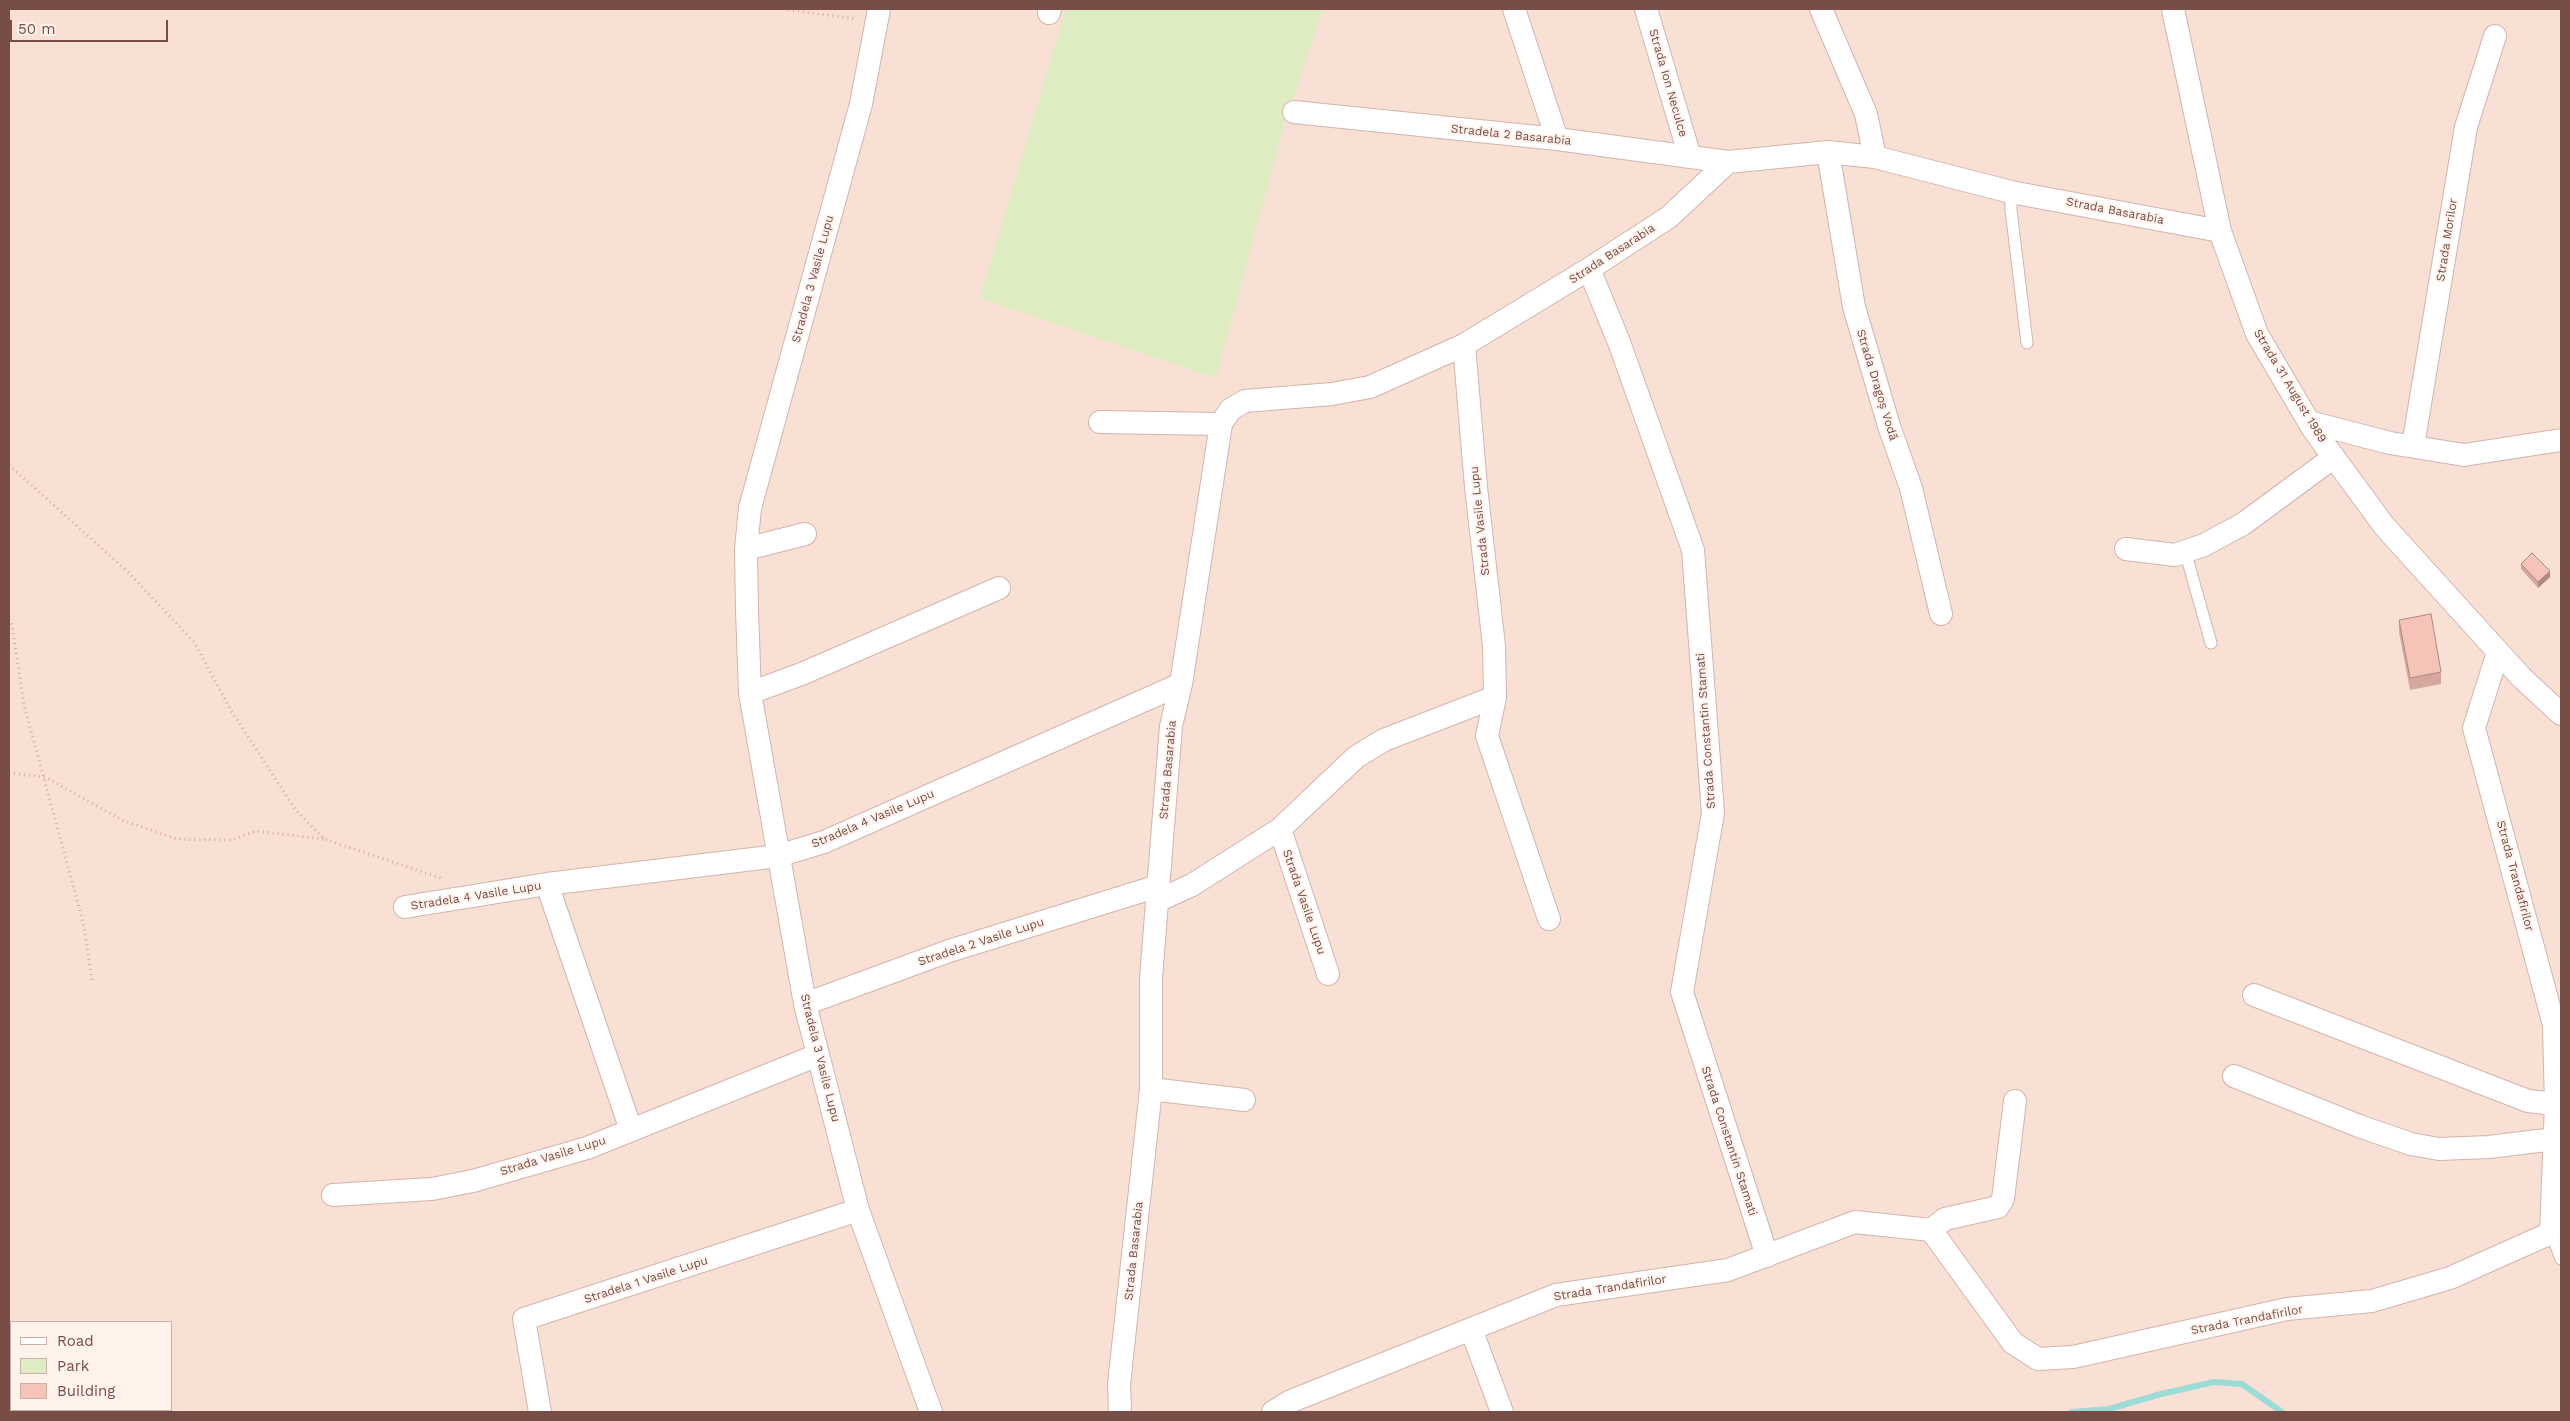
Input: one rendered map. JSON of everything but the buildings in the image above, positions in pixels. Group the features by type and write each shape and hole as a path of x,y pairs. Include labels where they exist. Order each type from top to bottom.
{"street":[{"path":"1514,9 1557,139"},
{"name":"Strada Ion Neculce","path":"1646,9 1690,157"},
{"path":"1822,9 1866,114 1875,157"},
{"name":"Strada 31 August 1989","path":"2173,9 2220,231 2257,334 2309,422 2385,527 2498,652 2561,714"},
{"name":"Stradela 3 Vasile Lupu","path":"878,15 861,104 750,508 746,549 750,693 805,1004 858,1210 932,1412"},
{"name":"Strada Morilor","path":"2413,446 2466,127 2495,36"},
{"name":"Stradela 2 Basarabia","path":"1294,112 1557,139 1728,162"},
{"name":"Strada Basarabia","path":"1120,1412 1119,1384 1151,1089 1151,978 1171,726 1181,684 1221,424 1230,410 1245,401 1332,394 1370,387 1464,345 1589,269 1669,217 1728,162 1828,152 1875,157 2011,192 2220,231"},
{"name":"Strada Dragoș Vodă","path":"1828,152 1854,307 1889,426 1910,488 1941,614"},
{"name":"Strada Constantin Stamati","path":"1589,269 1619,342 1693,550 1713,813 1682,992 1767,1256"},
{"name":"Strada Vasile Lupu","path":"1464,345 1476,487 1494,646 1495,696 1488,736 1549,919"},
{"path":"1100,422 1221,424"},
{"path":"2309,422 2413,446 2464,455 2561,440"},
{"path":"2126,550 2174,555 2204,545 2243,524 2334,457"},
{"path":"746,549 804,534"},
{"path":"750,693 804,673 999,588"},
{"name":"Strada Trandafirilor","path":"1273,1412 1289,1402 1556,1295 1728,1270 1855,1222 1931,1230 2013,1343 2038,1359 2073,1357 2287,1309 2372,1301 2450,1278 2551,1233 2556,1207 2554,1025 2474,728 2498,652"},
{"name":"Stradela 4 Vasile Lupu","path":"404,907 547,884 778,856 824,842 1181,684"},
{"path":"1157,894 1192,886 1280,829 1356,757 1384,740 1495,696"},
{"name":"Strada Vasile Lupu","path":"1280,829 1328,974"},
{"name":"Stradela 4 Vasile Lupu","path":"547,884 631,1130"},
{"name":"Stradela 2 Vasile Lupu","path":"805,1004 949,951 1157,894"},
{"path":"2254,995 2528,1101 2556,1104"},
{"name":"Strada Vasile Lupu","path":"334,1195 432,1189 587,1148 818,1055"},
{"path":"2234,1076 2358,1126 2411,1144 2439,1149 2489,1147 2554,1139"},
{"path":"1151,1089 1244,1100"},
{"path":"1931,1230 1945,1219 1998,1207 2003,1199 2015,1101"},
{"name":"Stradela 1 Vasile Lupu","path":"540,1412 524,1319 858,1210"},
{"path":"1471,1329 1502,1412"}],"lane":[{"path":"2011,192 2011,210 2027,343"},
{"path":"2186,551 2211,642"},
{"path":"2551,1233 2561,1260"}],"path":[{"path":"783,9 878,15"},
{"path":"9,465 128,572 194,642 232,712 295,809 324,839"},
{"path":"9,619 12,626 24,705 84,926 92,981"},
{"path":"9,773 45,777 124,821 177,838 231,840 256,831 324,839 451,882"}],"shaded area":[{"path":"9,9 2561,9 2561,1412 9,1412"}],"green space":[{"path":"1066,9 1323,9 1283,128 1216,378 980,298"}],"waterway":[{"path":"2072,1412 2109,1409 2161,1394 2214,1382 2242,1384 2282,1412"}]}
